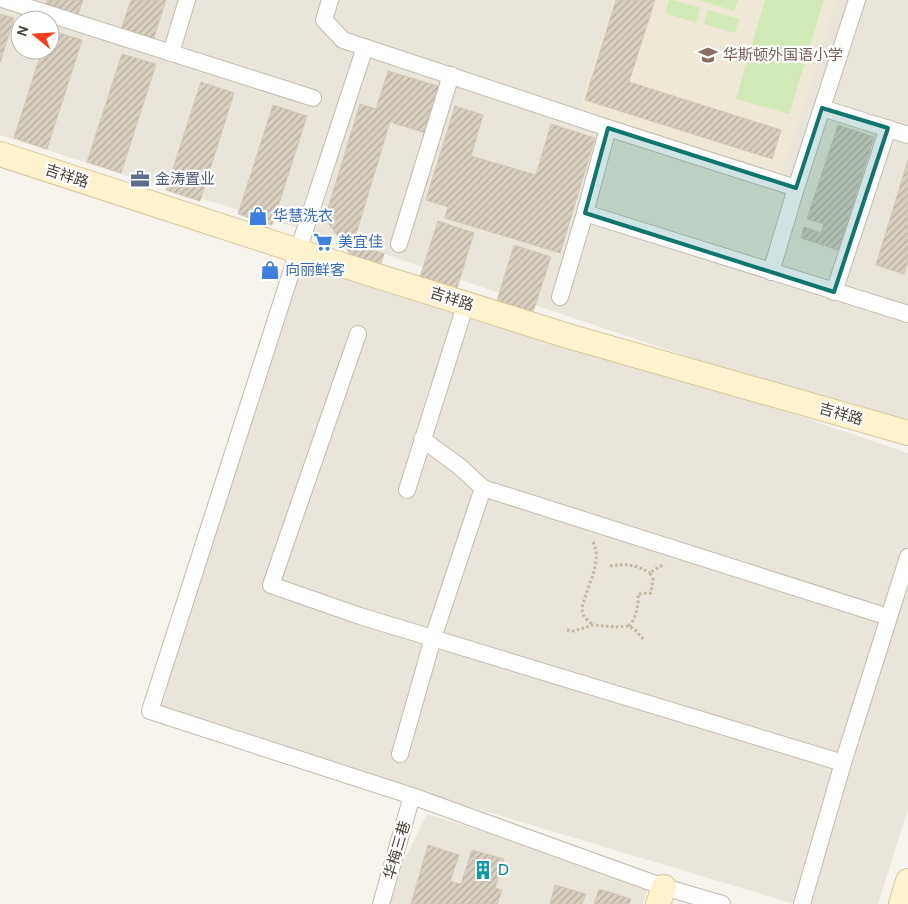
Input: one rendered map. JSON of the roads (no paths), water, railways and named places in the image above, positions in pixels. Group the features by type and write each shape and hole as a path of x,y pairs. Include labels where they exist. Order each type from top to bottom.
{"street":[{"path":"4,0 313,98"},
{"path":"171,53 186,0"},
{"path":"330,0 324,20 343,40 796,188"},
{"path":"771,272 857,0"},
{"path":"365,47 150,711 412,796 661,896 722,904"},
{"path":"399,244 451,75"},
{"path":"822,108 908,134"},
{"path":"560,297 608,128"},
{"path":"834,292 888,128"},
{"name":"吉祥路","path":"0,154 568,336 908,433"},
{"path":"585,213 908,314"},
{"path":"407,490 466,304"},
{"path":"358,334 271,585 360,616 842,763"},
{"path":"422,439 459,466 483,488 879,614"},
{"path":"400,754 433,638 483,488"},
{"path":"802,904 842,763 908,557"},
{"name":"华梅三巷","path":"381,904 412,796"},
{"path":"901,904 908,881"}],"place":[{"name":"华斯顿外国语小学","path":"708,55"},
{"name":"金涛置业","path":"140,179"},
{"name":"华慧洗衣","path":"258,216"},
{"name":"美宜佳","path":"323,242"},
{"name":"向丽鲜客","path":"270,270"},
{"name":"D","path":"483,870"}]}
